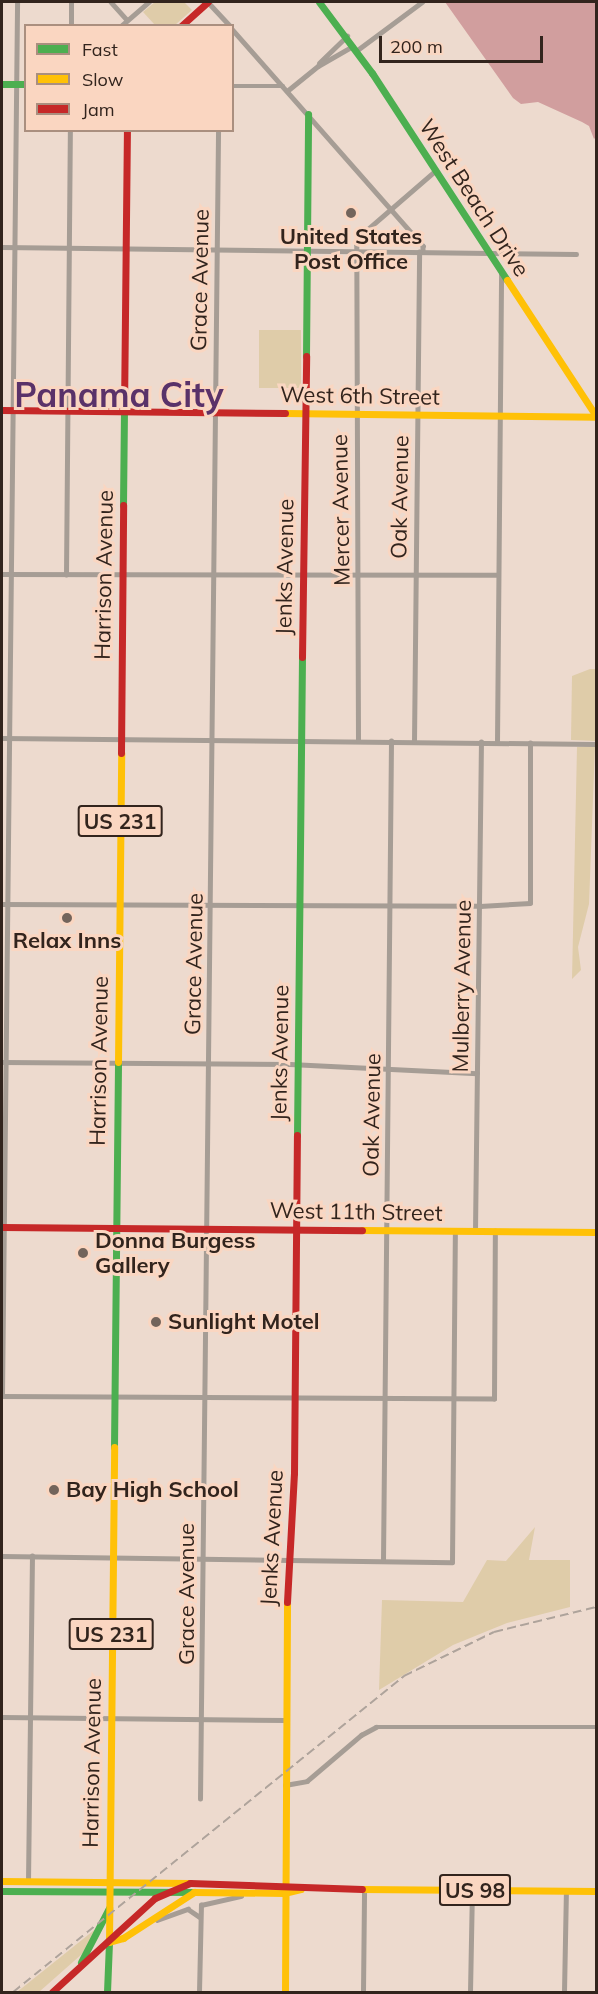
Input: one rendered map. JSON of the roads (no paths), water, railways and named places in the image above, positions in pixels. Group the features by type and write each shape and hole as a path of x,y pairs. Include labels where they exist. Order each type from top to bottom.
{"main road":[{"path":"183,24 208,2"},
{"name":"West Beach Drive","path":"319,2 347,36 597,416"},
{"path":"2,84 21,84"},
{"name":"Jenks Avenue","path":"285,1992 285,1720 295,1397 308,114"},
{"name":"Harrison Avenue","path":"107,1992 127,132"},
{"name":"West 6th Street","path":"2,410 597,416"},
{"name":"West 11th Street","path":"2,1227 597,1232"},
{"name":"US 98","path":"2,1881 284,1884 302,1888 597,1891"},
{"path":"28,1882 28,1891"},
{"path":"52,1992 109,1942 120,1927 166,1892 190,1883"},
{"name":"US 98","path":"2,1891 284,1893 302,1888"},
{"path":"109,1942 123,1938 194,1892"},
{"path":"73,1974 95,1940 109,1908"}],"street":[{"path":"17,2 21,84 15,248 9,904 2,1227 2,1396 494,1399 495,1231"},
{"path":"71,2 71,24"},
{"path":"111,2 127,20"},
{"path":"123,24 149,2"},
{"path":"208,2 228,24"},
{"path":"407,2 413,8"},
{"path":"318,66 355,49 422,2"},
{"path":"234,30 423,246 421,252"},
{"path":"287,91 318,66 347,36"},
{"path":"234,86 283,86"},
{"path":"66,575 70,132"},
{"name":"Grace Avenue","path":"200,1798 212,904 218,132"},
{"name":"Mercer Avenue","path":"357,741 356,413 359,237 436,170"},
{"path":"2,247 576,254"},
{"name":"Oak Avenue","path":"414,742 421,252"},
{"path":"497,742 501,272"},
{"path":"2,574 303,577 497,575"},
{"path":"2,738 597,744"},
{"name":"Oak Avenue","path":"383,1561 391,741"},
{"name":"Mulberry Avenue","path":"475,1231 481,742"},
{"path":"2,904 480,906 530,903 530,743"},
{"path":"4,1062 298,1064 477,1073"},
{"path":"2,1556 452,1562 455,1230"},
{"path":"28,1882 32,1556"},
{"path":"2,1717 285,1720"},
{"path":"285,1785 307,1781 361,1735 376,1727 597,1727"},
{"path":"363,1992 364,1889"},
{"path":"470,1992 472,1890"},
{"path":"564,1992 566,1891"},
{"path":"199,1992 201,1905 254,1893"},
{"path":"143,1925 188,1909 200,1917"}],"railway":[{"path":"13,1992 404,1676 494,1632 596,1607"}],"place":[{"name":"United States Post Office","path":"351,213"},
{"name":"Relax Inns","path":"67,918"},
{"name":"Donna Burgess Gallery","path":"83,1253"},
{"name":"Sunlight Motel","path":"156,1322"},
{"name":"Bay High School","path":"54,1490"}],"district":[{"name":"Panama City","path":"119,395"}]}
